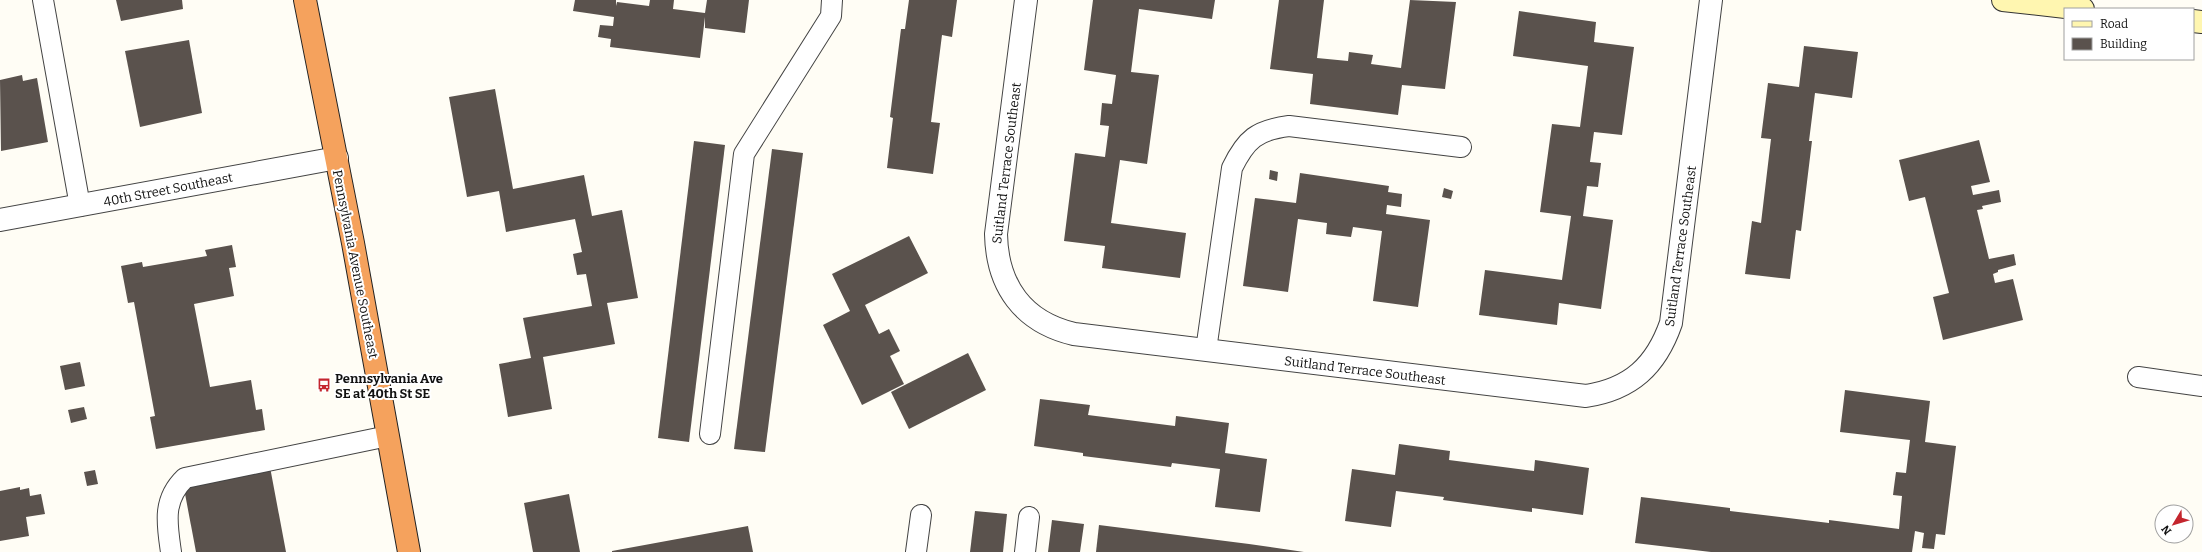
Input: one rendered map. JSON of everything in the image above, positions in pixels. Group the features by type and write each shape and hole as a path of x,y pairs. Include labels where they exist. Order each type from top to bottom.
{"highway":[{"name":"Pennsylvania Avenue Southeast","path":"305,0 337,158 409,552"}],"main road":[{"path":"2003,0 2074,8"}],"street":[{"name":"Suitland Terrace Southeast","path":"1026,0 996,234 996,252 1000,270 1007,287 1018,302 1031,314 1051,327 1063,331 1573,396 1586,396 1606,392 1635,377 1658,353 1671,323 1711,0"},
{"name":"40th Street Southeast","path":"0,220 337,158"}],"lane":[{"path":"43,0 80,206"},
{"path":"710,434 744,154 831,16 832,0"},
{"path":"1206,350 1232,168 1240,151 1254,136 1269,128 1289,126 1461,147"},
{"path":"2138,377 2202,386"},
{"path":"172,552 166,517 175,487 185,478 388,436"},
{"path":"916,552 921,515"},
{"path":"1025,552 1029,517"}],"building":[{"path":"116,0 182,0 183,9 121,21"},
{"path":"575,0 616,0 616,6 617,2 649,6 650,0 674,0 673,9 705,13 707,0 749,0 745,33 705,28 705,17 700,58 610,47 611,39 598,37 600,25 613,26 614,17 573,11"},
{"path":"909,0 957,0 952,37 942,35 931,122 940,123 933,174 887,168 893,118 890,117 901,29 905,29"},
{"path":"1093,0 1215,0 1212,19 1139,9 1131,72 1159,75 1147,164 1120,160 1111,223 1186,233 1180,278 1102,268 1105,246 1064,241 1075,153 1105,157 1109,126 1100,125 1102,103 1112,104 1116,75 1084,70"},
{"path":"1279,0 1324,0 1317,58 1348,61 1349,52 1373,55 1371,64 1401,68 1410,0 1456,2 1445,89 1402,85 1398,115 1310,104 1313,74 1270,69"},
{"path":"1519,11 1596,22 1594,42 1634,47 1622,135 1594,132 1590,162 1601,163 1598,187 1587,186 1583,216 1613,220 1601,309 1559,303 1557,325 1479,315 1485,270 1562,280 1571,216 1540,212 1552,124 1580,127 1588,66 1513,56"},
{"path":"189,40 202,113 140,127 125,51"},
{"path":"1804,46 1858,52 1852,98 1815,93 1809,141 1812,141 1801,231 1796,230 1790,279 1745,274 1752,221 1761,223 1771,139 1761,138 1768,83 1799,87"},
{"path":"22,75 23,81 37,78 48,142 1,151 0,80"},
{"path":"495,89 513,189 584,175 592,216 622,210 638,298 607,303 615,344 543,357 552,409 508,417 499,364 531,358 523,318 592,306 586,274 577,275 573,254 582,252 575,219 506,232 499,191 467,197 449,97"},
{"path":"1979,140 1990,182 1971,186 1973,195 1999,190 2001,202 1982,206 1983,209 1977,210 1989,259 2014,254 2016,265 1998,270 1998,272 1993,274 1995,283 2013,279 2023,320 1943,340 1933,297 1949,293 1925,197 1909,201 1899,160"},
{"path":"694,141 725,145 689,442 658,438"},
{"path":"772,149 803,153 765,452 734,449"},
{"path":"1270,170 1278,172 1277,181 1269,179"},
{"path":"1300,173 1389,186 1388,192 1402,194 1401,207 1387,205 1386,214 1430,220 1418,307 1373,301 1382,231 1353,227 1351,237 1326,234 1327,223 1298,219 1288,292 1243,286 1255,198 1296,203"},
{"path":"1444,188 1453,191 1451,199 1442,197"},
{"path":"909,236 928,273 865,305 879,334 889,329 900,351 890,356 904,384 862,405 823,325 850,311 832,274"},
{"path":"232,245 236,267 229,268 234,296 194,304 210,387 251,380 256,410 262,409 265,430 156,449 150,417 155,416 134,302 128,303 121,266 142,262 143,267 207,256 205,250"},
{"path":"968,353 986,390 909,429 891,392"},
{"path":"80,362 85,386 65,390 60,366"},
{"path":"1845,390 1930,401 1925,442 1956,446 1945,535 1936,534 1934,549 1922,548 1924,533 1915,531 1912,552 1711,552 1635,543 1641,497 1730,508 1730,511 1829,523 1829,520 1899,529 1902,496 1893,495 1896,472 1906,473 1910,440 1840,432"},
{"path":"1040,399 1090,405 1088,415 1175,426 1176,416 1229,423 1225,453 1267,459 1260,512 1215,507 1220,469 1172,463 1171,467 1083,456 1083,453 1034,446"},
{"path":"84,407 87,419 71,423 68,410"},
{"path":"1399,444 1450,451 1449,460 1534,471 1535,460 1589,468 1583,515 1532,508 1532,512 1443,500 1444,497 1396,491 1391,527 1345,521 1352,469 1395,475"},
{"path":"270,467 286,552 196,552 183,483"},
{"path":"95,470 98,484 87,486 84,472"},
{"path":"20,487 20,490 29,488 30,496 41,494 45,514 26,517 29,536 0,541 0,491"},
{"path":"569,494 580,552 533,552 524,503"},
{"path":"975,511 1007,514 1003,552 970,552"},
{"path":"1052,520 1084,524 1080,552 1048,552"},
{"path":"1099,525 1249,544 1304,552 1096,552"},
{"path":"748,526 753,552 612,552 612,551"}],"place":[{"name":"Pennsylvania Ave SE at 40th St SE","path":"324,385"}]}
